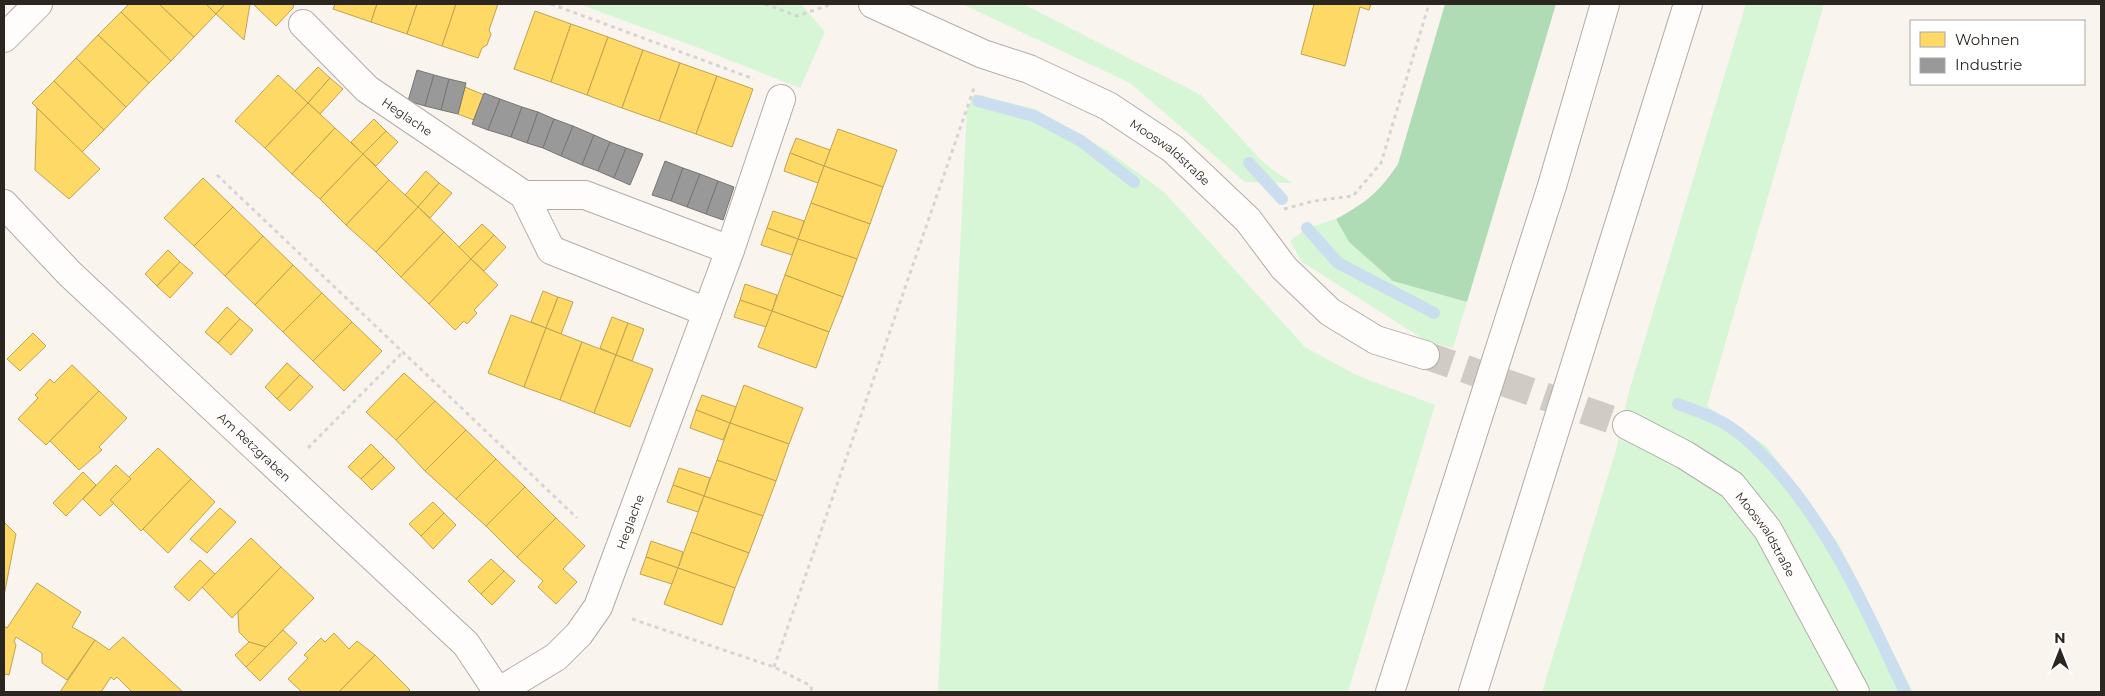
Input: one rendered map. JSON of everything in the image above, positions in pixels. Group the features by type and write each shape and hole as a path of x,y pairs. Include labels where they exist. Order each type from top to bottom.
{"main road":[{"path":"4,38 38,4"},
{"name":"Mooswaldstraße","path":"873,4 983,54 1029,68 1108,106 1173,149 1248,220 1284,268 1330,312 1376,340 1425,355"},
{"path":"1390,692 1552,186 1605,4"},
{"path":"1473,692 1688,4"},
{"name":"Heglache","path":"303,24 367,89 524,196 551,250 707,312"},
{"name":"Heglache","path":"498,692 556,657 578,634 598,607 730,250 781,100"},
{"path":"524,196 585,195 730,250"},
{"name":"Am Retzgraben","path":"4,204 68,273 466,644 498,692"},
{"name":"Mooswaldstraße","path":"1627,425 1685,455 1732,485 1768,530 1855,692"}],"path":[{"path":"551,4 783,89 781,100"},
{"path":"765,4 797,16 832,4"},
{"path":"1248,220 1314,201 1353,196 1381,163 1429,4"},
{"path":"774,667 967,110 983,54"},
{"path":"217,175 577,518"},
{"path":"283,473 402,352"},
{"path":"598,607 774,667 811,686 812,692"}],"green space":[{"path":"579,4 801,4 825,32 800,88 699,48"},
{"path":"962,4 1023,4 1201,95 1260,159 1293,183 1245,182 1130,83"},
{"path":"1445,4 1556,4 1467,302 1393,281 1349,242 1336,219 1371,196 1398,164"},
{"path":"1746,4 1824,4 1707,406 1766,446 1838,543 1913,692 1542,692 1616,450 1628,395"},
{"path":"974,94 1035,109 1108,151 1164,192 1305,347 1356,375 1435,405 1348,692 938,692 967,110"},
{"path":"1336,219 1349,242 1393,281 1467,302 1453,348 1426,341 1301,261 1290,241 1307,228"}],"building: Wohnen":[{"path":"129,4 159,4 194,37 171,61 121,12"},
{"path":"159,4 206,4 216,14 194,37"},
{"path":"206,4 225,4 216,14"},
{"path":"225,4 250,4 244,40 216,14"},
{"path":"253,4 294,4 293,8 276,26"},
{"path":"335,4 377,4 371,22 333,9"},
{"path":"377,4 417,4 407,34 371,22"},
{"path":"417,4 456,4 442,46 407,34"},
{"path":"456,4 498,4 489,30 491,34 487,45 482,48 478,58 442,46"},
{"path":"1314,4 1371,4 1369,10 1360,7 1345,66 1301,54"},
{"path":"535,11 571,24 551,82 514,69"},
{"path":"121,12 171,61 149,83 98,35"},
{"path":"571,24 608,37 587,95 551,82"},
{"path":"98,35 149,83 126,107 76,58"},
{"path":"608,37 643,50 622,108 587,95"},
{"path":"643,50 680,63 659,121 622,108"},
{"path":"76,58 126,107 104,130 54,81"},
{"path":"680,63 717,76 696,134 659,121"},
{"path":"318,67 330,78 308,103 295,91"},
{"path":"278,75 308,103 265,148 235,121"},
{"path":"717,76 753,89 732,147 696,134"},
{"path":"330,78 343,89 320,114 308,103"},
{"path":"54,81 104,130 82,152 32,103"},
{"path":"465,87 484,95 474,120 458,114"},
{"path":"308,103 335,128 292,174 265,148"},
{"path":"37,108 100,169 69,199 35,170"},
{"path":"374,119 386,131 363,154 351,142"},
{"path":"335,128 363,154 320,199 292,174"},
{"path":"838,129 897,150 883,187 824,166"},
{"path":"386,131 398,142 376,166 363,154"},
{"path":"796,138 830,150 824,166 790,153"},
{"path":"790,153 824,166 818,183 784,171"},
{"path":"363,154 389,180 346,225 320,199"},
{"path":"824,166 883,187 870,224 811,203"},
{"path":"426,171 439,183 418,207 405,195"},
{"path":"203,178 233,207 194,246 164,218"},
{"path":"389,180 418,207 376,252 346,225"},
{"path":"439,183 452,193 430,218 418,207"},
{"path":"811,203 870,224 857,259 798,239"},
{"path":"233,207 263,236 225,276 194,246"},
{"path":"418,207 444,232 401,277 376,252"},
{"path":"773,211 804,221 798,239 767,228"},
{"path":"482,224 494,235 471,259 459,247"},
{"path":"767,228 798,239 792,255 761,245"},
{"path":"444,232 471,259 429,304 401,277"},
{"path":"494,235 506,247 484,271 471,259"},
{"path":"263,236 293,265 255,305 225,276"},
{"path":"798,239 857,259 843,297 785,275"},
{"path":"168,250 180,262 157,286 145,274"},
{"path":"471,259 498,285 474,310 477,313 467,324 464,321 455,330 429,304"},
{"path":"180,262 193,273 170,298 157,286"},
{"path":"293,265 322,293 283,332 255,305"},
{"path":"785,275 843,297 829,332 772,311"},
{"path":"745,284 777,295 772,311 740,300"},
{"path":"543,291 558,297 546,328 531,322"},
{"path":"322,293 352,322 313,361 283,332"},
{"path":"558,297 573,302 561,334 546,328"},
{"path":"740,300 772,311 766,327 734,317"},
{"path":"227,307 240,319 218,343 205,332"},
{"path":"772,311 829,332 816,368 758,347"},
{"path":"511,315 546,328 524,387 488,373"},
{"path":"612,317 628,323 616,355 600,348"},
{"path":"240,319 253,330 231,355 218,343"},
{"path":"352,322 382,351 344,391 313,361"},
{"path":"628,323 644,329 632,361 616,355"},
{"path":"546,328 582,342 560,400 524,387"},
{"path":"33,333 46,346 20,371 7,359"},
{"path":"582,342 616,355 594,413 560,400"},
{"path":"616,355 653,369 630,427 594,413"},
{"path":"287,363 300,375 277,399 265,387"},
{"path":"72,365 99,391 46,445 18,419 38,398 35,395 50,379 54,383"},
{"path":"404,373 435,401 396,440 366,412"},
{"path":"300,375 313,387 290,411 277,399"},
{"path":"744,385 803,408 789,444 730,423"},
{"path":"99,391 127,418 99,447 102,450 79,470 50,441"},
{"path":"702,395 736,407 730,423 696,410"},
{"path":"435,401 466,430 425,471 396,440"},
{"path":"696,410 730,423 723,440 690,428"},
{"path":"730,423 789,444 776,481 717,460"},
{"path":"466,430 496,459 456,499 425,471"},
{"path":"371,444 384,457 361,479 348,467"},
{"path":"158,448 191,479 141,531 110,500 131,479 129,477"},
{"path":"384,457 395,468 372,490 361,479"},
{"path":"496,459 525,487 486,526 456,499"},
{"path":"717,460 776,481 763,516 704,496"},
{"path":"116,465 131,479 110,500 114,503 100,516 83,499"},
{"path":"679,468 710,478 704,496 673,485"},
{"path":"83,472 96,485 66,516 53,503"},
{"path":"191,479 215,502 168,553 143,529"},
{"path":"673,485 704,496 698,512 667,502"},
{"path":"525,487 556,518 517,557 486,526"},
{"path":"704,496 763,516 749,553 691,532"},
{"path":"433,502 444,513 421,536 409,524"},
{"path":"220,508 236,522 207,553 190,539"},
{"path":"444,513 456,525 433,549 421,536"},
{"path":"556,518 585,546 563,569 577,582 556,604 538,587 543,581 517,557"},
{"path":"4,522 16,534 4,596"},
{"path":"691,532 749,553 735,588 678,568"},
{"path":"251,538 281,567 232,618 202,587"},
{"path":"651,541 683,552 678,568 646,557"},
{"path":"646,557 678,568 672,584 640,574"},
{"path":"491,559 504,571 481,594 468,581"},
{"path":"200,560 215,574 189,601 174,587"},
{"path":"281,567 314,598 266,647 249,642 239,632 238,612"},
{"path":"678,568 735,588 722,625 664,604"},
{"path":"504,571 515,581 492,605 481,594"},
{"path":"37,583 81,612 72,627 95,640 67,680 42,663 42,653 16,637 9,675 4,674 4,626 7,628"},
{"path":"283,630 297,643 260,681 246,667"},
{"path":"334,633 349,649 357,641 375,655 339,692 302,692 288,679 308,658 304,655 321,638 325,642"},
{"path":"123,637 183,692 132,692 117,677 114,680 111,677 101,692 60,692 95,640 109,650"},
{"path":"249,642 266,647 246,667 235,655"},
{"path":"375,655 410,690 408,692 339,692"}],"building: Industrie":[{"path":"417,70 434,75 425,106 408,101"},
{"path":"434,75 449,79 441,110 425,106"},
{"path":"449,79 466,83 458,114 441,110"},
{"path":"484,93 500,99 488,130 472,124"},
{"path":"500,99 522,107 511,137 488,130"},
{"path":"522,107 538,112 527,143 511,137"},
{"path":"538,112 554,119 543,148 527,143"},
{"path":"554,119 573,126 561,156 543,148"},
{"path":"573,126 594,135 582,165 561,156"},
{"path":"594,135 610,142 598,171 582,165"},
{"path":"610,142 626,148 614,178 598,171"},
{"path":"626,148 643,154 630,185 614,178"},
{"path":"665,161 683,168 671,201 652,195"},
{"path":"683,168 700,174 687,207 671,201"},
{"path":"700,174 718,181 706,214 687,207"},
{"path":"718,181 734,187 723,220 706,214"}],"waterway":[{"path":"978,101 1034,116 1081,141 1134,182"},
{"path":"1249,163 1282,199"},
{"path":"1307,228 1338,263 1434,313"},
{"path":"1678,404 1703,413 1727,425 1752,445 1796,493 1815,519 1848,575 1905,692"}],"tunnel":[{"path":"1425,355 1627,425"}]}
